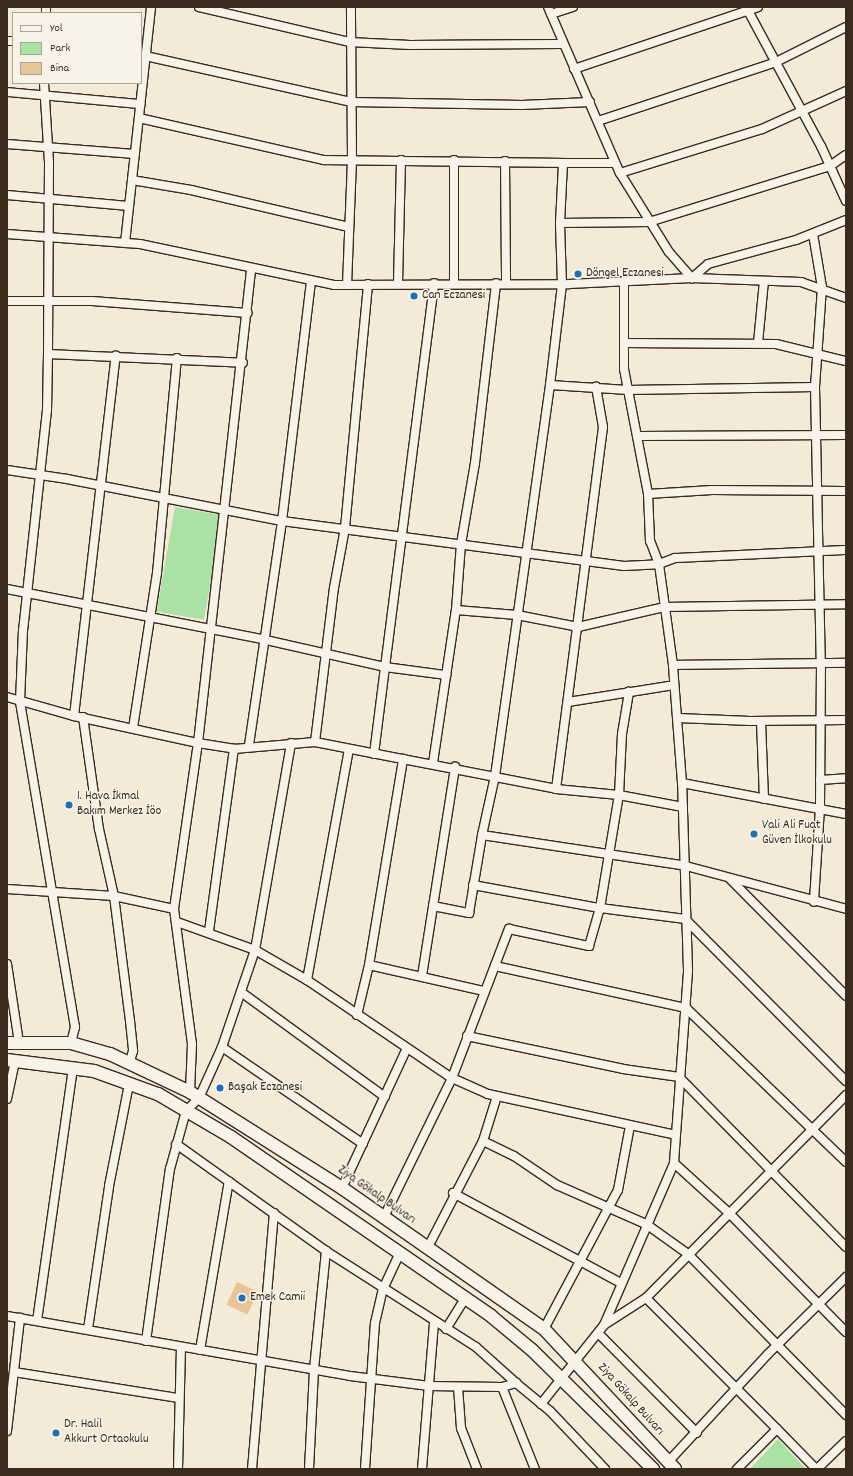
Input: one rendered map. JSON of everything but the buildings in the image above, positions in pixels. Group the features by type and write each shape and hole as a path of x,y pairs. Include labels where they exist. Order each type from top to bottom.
{"main road":[{"name":"Ziya Gökalp Bulvarı","path":"13,1043 71,1043 110,1054 194,1095 342,1188 544,1329 575,1360 671,1465"},
{"path":"11,1061 94,1071 158,1094 231,1137 465,1298 532,1350 653,1469"}],"street":[{"path":"142,71 143,55 151,7"},
{"path":"199,7 349,42 410,45 564,44"},
{"path":"346,285 352,159 352,102 349,42 351,7"},
{"path":"573,7 549,11 620,173 648,222 668,252 692,278"},
{"path":"574,69 758,7"},
{"path":"748,10 803,113 846,201"},
{"path":"598,121 776,62 846,27"},
{"path":"143,55 352,102 522,105 590,102"},
{"path":"44,84 48,148 48,354 40,475 29,593 23,630 20,702 55,892 75,1027 71,1043"},
{"path":"125,243 139,118 141,84"},
{"path":"620,173 762,129 803,113 846,91"},
{"path":"7,92 44,94 140,104"},
{"path":"139,118 324,160 454,160 615,163"},
{"path":"7,144 135,154"},
{"path":"560,223 648,222 830,166 846,155"},
{"path":"398,282 401,160"},
{"path":"454,160 454,283"},
{"path":"505,161 506,283"},
{"path":"433,906 469,913 482,835 495,776 525,552 550,385 562,284 560,223 563,163"},
{"path":"132,180 191,190 349,227"},
{"path":"7,195 129,206"},
{"path":"692,278 708,264 813,234 846,220"},
{"path":"7,234 125,243 251,270 311,281 346,285 398,282 562,284 692,278 801,282 822,288 846,298"},
{"path":"813,234 822,288 815,387 818,604 821,663 820,808 814,902"},
{"path":"194,1095 192,1044 177,922 174,909 198,743 209,629 243,363 251,270"},
{"path":"249,745 266,640 282,521 311,281"},
{"path":"541,1404 575,1360 599,1334 604,1325 646,1224 674,1163 679,1077 686,1008 688,970 685,919 686,866 678,718 673,665 659,564 650,541 648,494 628,390 624,343 624,281"},
{"path":"758,344 764,281"},
{"path":"374,754 434,283"},
{"path":"433,763 456,610 461,544 475,463 496,283"},
{"path":"314,742 328,654 334,588 345,528 368,284"},
{"path":"7,301 49,300 248,313"},
{"path":"624,343 758,344 818,353 846,362"},
{"path":"48,354 176,358 243,363"},
{"path":"74,716 116,356"},
{"path":"133,728 157,573 162,498 176,358"},
{"path":"550,385 628,390 815,387"},
{"path":"556,789 603,427 596,387"},
{"path":"637,436 846,435"},
{"path":"7,470 101,486 282,521 345,528 624,566 659,564 675,558 846,550"},
{"path":"648,494 712,490 846,491"},
{"path":"7,589 266,640 385,667 446,675"},
{"path":"456,610 517,615 578,627 664,607 846,604"},
{"path":"673,665 846,663"},
{"path":"568,702 674,685"},
{"path":"384,1217 452,1078 483,992 509,930 589,946 600,908 608,853 619,795 622,734 629,692"},
{"path":"7,697 20,702 74,716 198,743 234,749 249,745 314,742 349,750 455,767 556,789 619,795 682,807"},
{"path":"83,718 99,829 114,896 130,1021 132,1051 129,1064"},
{"path":"678,718 761,721 820,719 846,720"},
{"path":"761,721 764,799"},
{"path":"146,1341 170,1169 176,1144 186,1111 222,1047 255,950 291,743"},
{"path":"209,931 234,749"},
{"path":"307,980 349,750"},
{"path":"357,1015 369,965 404,759"},
{"path":"422,976 455,767"},
{"path":"820,780 846,778"},
{"path":"682,783 846,814"},
{"path":"482,835 686,866 730,880 845,910"},
{"path":"730,880 846,996"},
{"path":"473,885 600,908 685,919 846,1081"},
{"path":"7,889 114,896 174,909"},
{"path":"177,922 209,931 255,950 307,980 406,1050 452,1078 497,1096 676,1135"},
{"path":"7,964 13,1043"},
{"path":"369,965 422,976 483,992"},
{"path":"494,966 686,1008 813,1128 846,1162"},
{"path":"241,992 385,1097"},
{"path":"467,1036 623,1069 679,1077 770,1173 846,1247"},
{"path":"222,1047 363,1144"},
{"path":"342,1188 406,1050"},
{"path":"7,1099 11,1061"},
{"path":"36,1321 73,1068"},
{"path":"88,1329 109,1186 129,1084"},
{"path":"604,1325 646,1298 846,1095"},
{"path":"427,1248 454,1193 483,1141 497,1096"},
{"path":"544,1329 618,1190 630,1126"},
{"path":"483,1141 514,1156 557,1185 608,1209 646,1224 688,1254 776,1346 846,1415"},
{"path":"176,1144 326,1251 434,1322 476,1347 541,1404 606,1469"},
{"path":"674,1163 729,1213 846,1332"},
{"path":"200,1350 229,1181"},
{"path":"454,1193 621,1283"},
{"path":"252,1469 259,1359 274,1213"},
{"path":"309,1469 314,1369 326,1251"},
{"path":"365,1469 376,1323 383,1289 400,1253"},
{"path":"671,1465 736,1387 846,1277"},
{"path":"446,1328 465,1298"},
{"path":"646,1298 778,1429 816,1469 846,1441"},
{"path":"7,1316 371,1379 429,1386 458,1387 502,1387 516,1383"},
{"path":"7,1430 20,1318"},
{"path":"422,1469 434,1322"},
{"path":"599,1334 697,1433"},
{"path":"178,1469 181,1347"},
{"path":"14,1372 179,1398"},
{"path":"458,1387 462,1428 477,1469"},
{"path":"502,1387 535,1469"},
{"path":"737,1469 778,1429"}],"green space":[{"path":"175,507 222,515 204,620 157,611"},
{"path":"778,1439 806,1469 750,1469"}],"place":[{"name":"Döngel Eczanesi","path":"578,274"},
{"name":"Can Eczanesi","path":"414,296"},
{"name":"1. Hava İkmal Bakım Merkez İöo","path":"69,805"},
{"name":"Vali Ali Fuat Güven İlkokulu","path":"754,834"},
{"name":"Başak Eczanesi","path":"220,1088"},
{"name":"Emek Camii","path":"242,1298"},
{"name":"Dr. Halil Akkurt Ortaokulu","path":"56,1433"}]}
